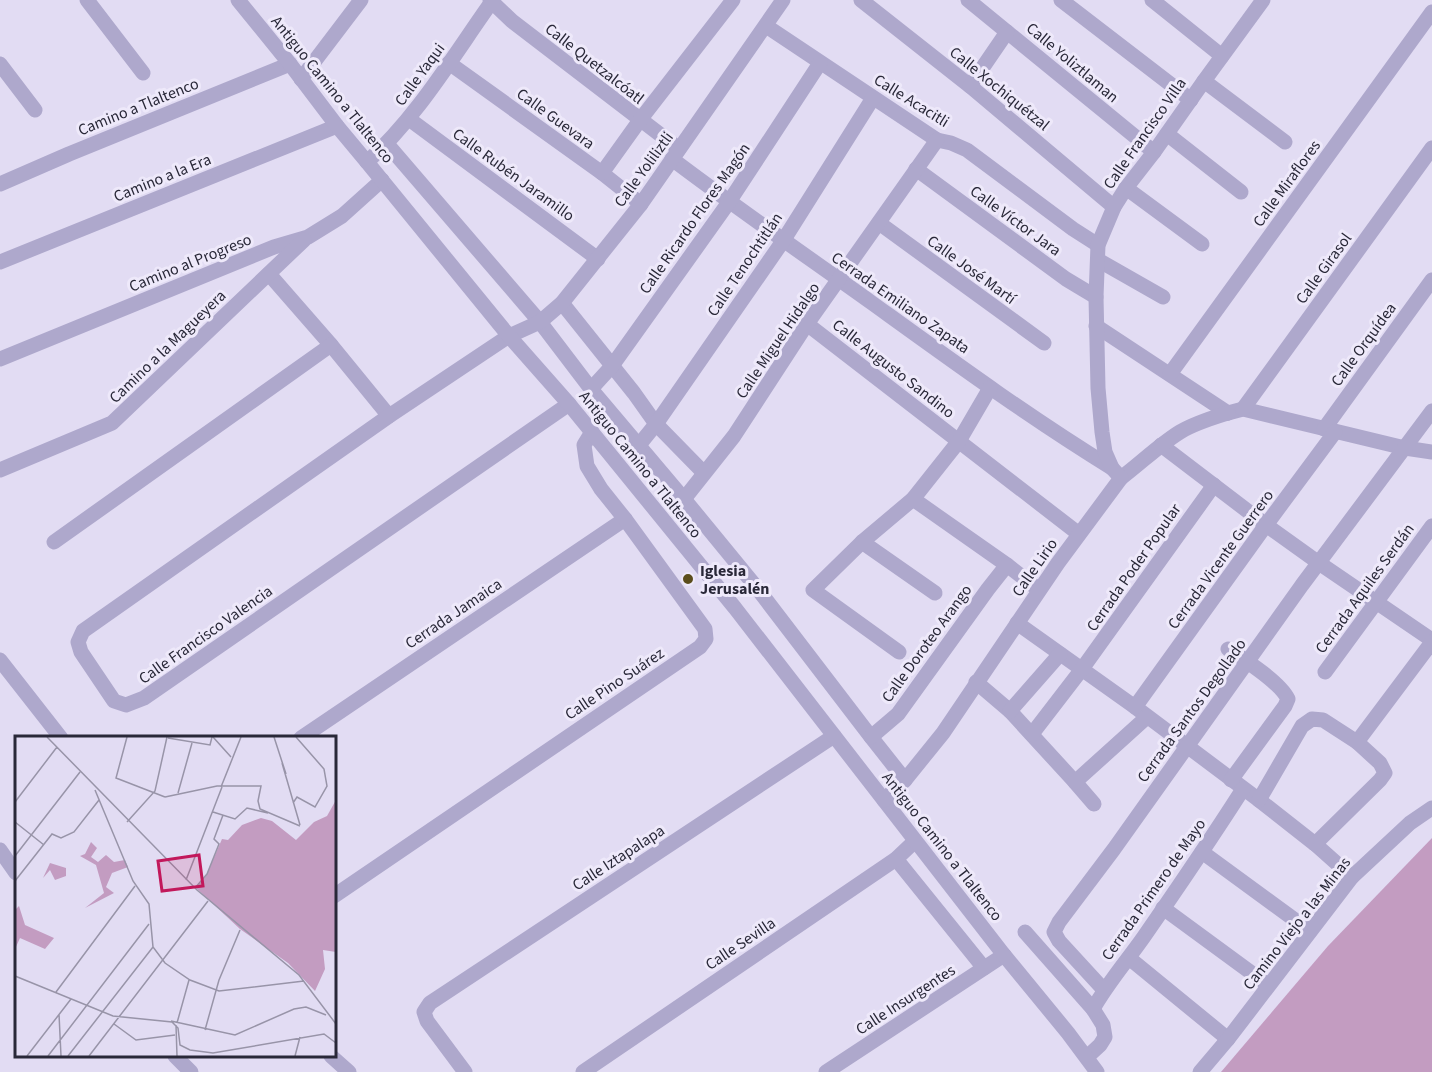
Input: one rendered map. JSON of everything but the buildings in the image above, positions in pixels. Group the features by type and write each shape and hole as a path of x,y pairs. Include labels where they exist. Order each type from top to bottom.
{"street":[{"path":"87,0 143,73"},
{"name":"Antiguo Camino a Tlaltenco","path":"237,0 509,336 569,404 735,608 1097,1072"},
{"path":"301,79 361,0"},
{"path":"602,173 733,0"},
{"name":"Calle Yoliliztli","path":"509,336 540,322 562,303 640,204 783,0"},
{"name":"Calle Xochiquétzal","path":"861,0 970,86 1114,207"},
{"name":"Calle Yoliztlaman","path":"968,0 1154,152"},
{"path":"1060,0 1191,100"},
{"path":"1152,0 1168,5 1222,56"},
{"name":"Calle Francisco Villa","path":"1117,473 1105,452 1098,388 1096,297 1098,253 1114,207 1126,188 1263,0"},
{"name":"Calle Quetzalcóatl","path":"491,1 512,21 640,120 676,154"},
{"name":"Calle Yaqui","path":"367,162 409,119 491,1"},
{"name":"Calle Miraflores","path":"1170,374 1432,12"},
{"name":"Calle Acacitli","path":"766,26 938,140 967,150 1073,229 1098,253 1163,297"},
{"path":"970,86 1007,32"},
{"name":"Calle Guevara","path":"450,63 602,173 640,204"},
{"name":"Calle Ricardo Flores Magón","path":"591,389 612,366 729,202 820,63"},
{"path":"0,64 35,110"},
{"name":"Camino a Tlaltenco","path":"0,184 69,153 290,64"},
{"path":"1204,81 1284,142"},
{"name":"Calle Tenochtitlán","path":"639,446 783,241 873,98"},
{"name":"Calle Rubén Jaramillo","path":"409,119 598,258"},
{"name":"Camino a la Era","path":"0,262 337,126"},
{"path":"1167,134 1241,192"},
{"name":"Calle Miguel Hidalgo","path":"684,499 734,436 807,324 938,140"},
{"path":"387,144 540,322 591,389 757,588 905,780"},
{"name":"Calle Girasol","path":"1243,409 1432,148"},
{"name":"Cerrada Emiliano Zapata","path":"676,154 729,202 990,388 1117,473"},
{"name":"Calle Víctor Jara","path":"916,169 1066,279 1096,297"},
{"name":"Camino al Progreso","path":"0,359 274,247 308,237 342,216 382,180"},
{"path":"1126,188 1202,244"},
{"name":"Calle José Martí","path":"879,223 1044,343"},
{"name":"Camino a la Magueyera","path":"0,470 112,423 308,237"},
{"path":"269,274 389,416"},
{"name":"Calle Orquídea","path":"1329,431 1432,280"},
{"path":"562,303 656,424 704,473"},
{"name":"Calle Augusto Sandino","path":"807,324 1079,534"},
{"path":"1096,326 1228,412"},
{"name":"Calle Francisco Valencia","path":"509,336 389,416 83,631 78,642 81,652 114,701 126,705 144,698 569,404"},
{"path":"54,542 331,345"},
{"path":"900,652 813,590 862,542 913,499 959,441 990,388"},
{"name":"Calle Lirio","path":"884,800 905,780 943,733 1079,534 1117,473 1182,431 1205,420 1243,409 1329,431 1432,452"},
{"name":"Cerrada Santos Degollado","path":"1104,990 1059,941 1054,932 1059,922 1432,411"},
{"name":"Cerrada Vicente Guerrero","path":"1075,782 1141,712 1329,431"},
{"name":"Calle Pino Suárez","path":"336,895 700,647 706,639 705,629 586,466 584,445 592,432"},
{"path":"1161,445 1319,564 1432,641 1357,742"},
{"name":"Cerrada Poder Popular","path":"1032,734 1082,669 1214,485"},
{"path":"913,499 1039,590"},
{"name":"Cerrada Jamaica","path":"304,736 625,519"},
{"name":"Cerrada Aquiles Serdán","path":"1325,672 1432,526"},
{"path":"862,542 935,593"},
{"name":"Calle Doroteo Arango","path":"871,737 898,714 1007,565"},
{"path":"1017,623 1259,800 1315,844 1352,877"},
{"path":"1228,649 1248,661"},
{"path":"1010,711 1060,654"},
{"path":"0,660 59,736"},
{"name":"Cerrada Primero de Mayo","path":"1093,1009 1202,852 1237,785 1285,706 1288,699 1285,691 1248,661"},
{"path":"976,682 1010,711 1094,804"},
{"path":"1259,800 1302,726 1312,719 1323,720 1357,742 1380,763 1385,773 1315,844"},
{"name":"Calle Iztapalapa","path":"465,1072 427,1021 424,1012 430,1003 834,736"},
{"name":"Camino Viejo a las Minas","path":"1200,1072 1352,877 1410,823 1432,808"},
{"name":"Calle Sevilla","path":"583,1072 896,859 915,841"},
{"path":"0,850 15,872"},
{"path":"1202,852 1310,931"},
{"path":"896,859 984,968"},
{"path":"1163,908 1268,985"},
{"path":"1025,932 1093,1009 1103,1024 1105,1037 1087,1057"},
{"name":"Calle Insurgentes","path":"826,1072 1004,955"},
{"path":"1129,958 1228,1039"},
{"path":"176,1057 191,1072"},
{"path":"332,1057 349,1072"}],"shaded area":[{"path":"1432,838 1432,1072 1221,1072 1328,946"}],"place":[{"name":"Iglesia Jerusalén","path":"688,579"}]}
